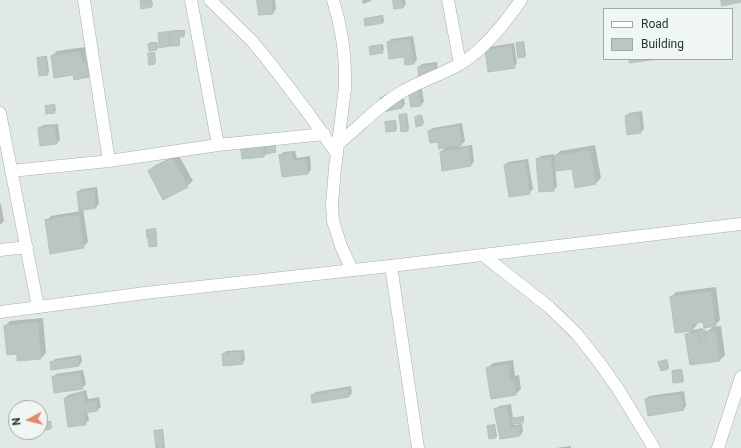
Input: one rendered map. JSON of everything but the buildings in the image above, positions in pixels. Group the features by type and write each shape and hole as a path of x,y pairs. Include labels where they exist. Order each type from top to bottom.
{"street":[{"path":"84,0 109,161"},
{"path":"191,0 218,145"},
{"path":"210,0 252,41 324,134 338,149"},
{"path":"333,0 345,58 345,88 332,204 333,221 340,246 352,270"},
{"path":"448,0 460,64"},
{"path":"338,149 374,113 399,93 460,64 471,56 484,45 520,1"},
{"path":"0,113 4,159 11,171 38,307"},
{"path":"11,171 109,161 218,145 324,134"},
{"path":"0,312 153,292 391,266 741,224"},
{"path":"0,250 27,247"},
{"path":"483,255 549,307 576,333 600,362 654,448"},
{"path":"391,266 418,448"},
{"path":"718,448 741,377"}]}
